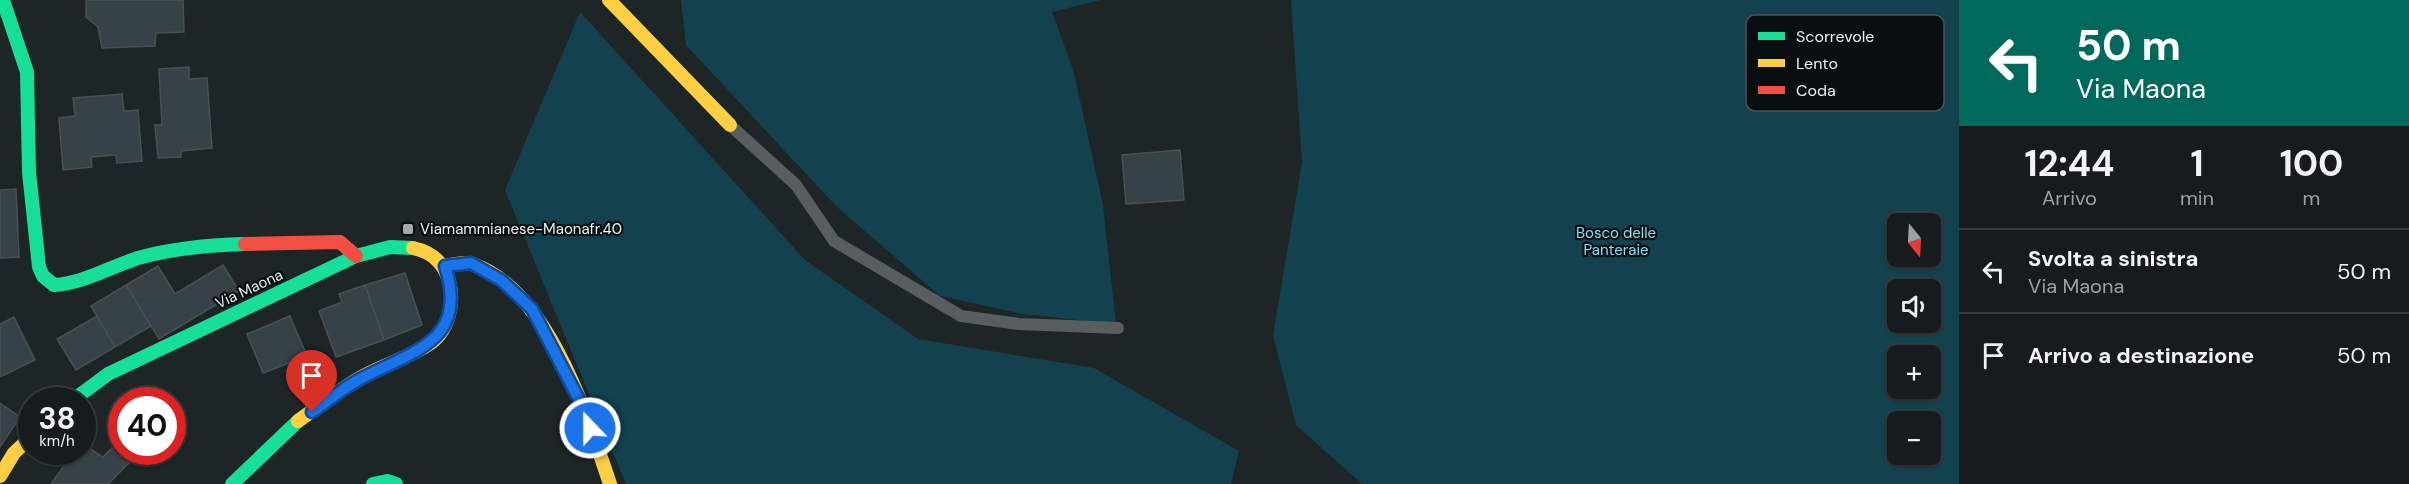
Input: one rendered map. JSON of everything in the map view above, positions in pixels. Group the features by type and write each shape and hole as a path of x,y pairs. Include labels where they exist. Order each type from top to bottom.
{"street":[{"path":"3,0 27,72 29,172 39,267 43,276 54,285 72,284 139,258 204,245 340,242 356,256"},
{"path":"609,0 730,125"},
{"name":"Via Maona","path":"90,387 108,374 356,256 397,246 410,246 424,250 445,266"},
{"path":"232,484 306,416 358,379 427,345 440,334 452,302 445,266 471,263 501,280 532,309 584,409 609,484"},
{"path":"0,476 18,449"},
{"path":"373,484 387,481 396,484"}],"lane":[{"path":"730,125 795,185 834,241 961,316 1019,324 1118,328"}],"green space":[{"path":"681,0 1101,0 1052,12 1074,73 1103,205 1116,324 1022,314 940,296 836,206 686,45"},
{"name":"Bosco delle Panteraie","path":"1291,0 1959,0 1959,484 1362,484 1296,425 1273,335 1302,162"},
{"path":"580,12 805,260 918,339 1094,368 1239,451 1231,484 626,484 505,190"}],"building":[{"path":"86,0 183,0 184,32 156,33 155,46 102,48 98,27 86,17"},
{"path":"189,67 189,79 207,78 212,148 181,151 181,157 158,158 155,125 162,125 159,69"},
{"path":"122,94 124,111 138,110 142,161 117,163 116,155 91,157 92,167 63,170 59,118 75,116 73,98"},
{"path":"1180,150 1184,200 1126,204 1122,155"},
{"path":"16,189 19,257 0,258 0,190"},
{"path":"223,265 239,291 159,339 126,285 158,266 175,294"},
{"path":"405,273 422,325 384,340 365,285"},
{"path":"126,285 151,326 115,347 91,306"},
{"path":"365,285 384,340 336,357 319,311 342,302 339,294"},
{"path":"97,316 115,347 76,370 57,339"},
{"path":"290,316 307,356 263,373 247,334"},
{"path":"14,317 35,360 0,377 0,324"},
{"path":"0,403 18,416 18,420 0,447"},
{"path":"96,452 103,457 108,452 108,465 127,465 108,484 51,484 65,465 96,465"}],"traffic: fast":[{"path":"3,0 27,72 29,172 39,267 43,276 54,285 65,284 138,258 164,252 245,244"},
{"path":"90,387 108,374 356,256 390,247 413,248"},
{"path":"232,484 298,421"},
{"path":"373,484 387,481 396,484"}],"traffic: slow":[{"path":"609,0 730,125"},
{"path":"298,421 358,379 414,353 440,334 449,314 451,302 448,278 444,268 434,258 426,252 413,248"},
{"path":"445,266 472,264 499,278 522,299 543,327 561,358 589,424 610,484"},
{"path":"0,476 18,449"}],"traffic: jam":[{"path":"245,244 340,242 356,256"}],"place":[{"name":"Viamammianese-Maonafr.40","path":"408,229"}],"route":[{"path":"312,412 358,379 432,342 446,326 450,314 452,302 445,266 471,263 501,280 532,309 584,409 590,428"}]}
